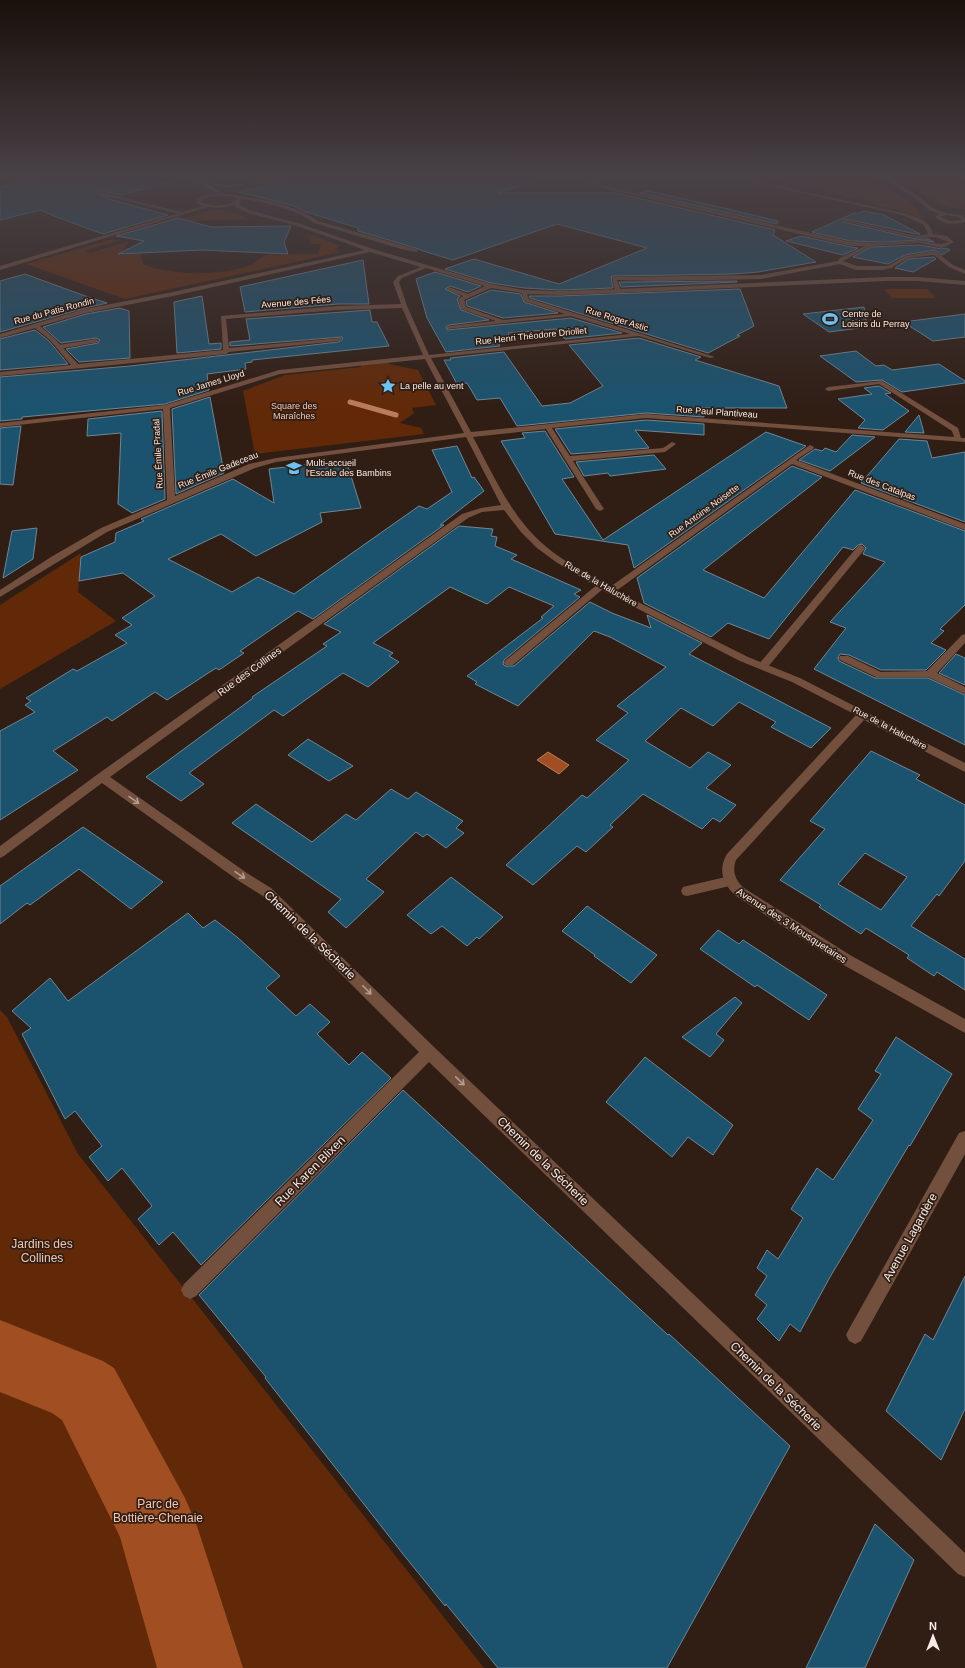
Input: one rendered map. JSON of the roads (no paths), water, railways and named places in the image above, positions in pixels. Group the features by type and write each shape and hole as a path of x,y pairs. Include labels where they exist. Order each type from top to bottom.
{"street":[{"path":"0,268 51,253"},
{"name":"Rue du Patis Rondin","path":"0,336 85,311 173,294 358,253"},
{"path":"380,253 490,286 524,292 560,293 905,279 965,283"},
{"path":"840,262 842,259 855,253"},
{"path":"618,291 614,278 740,278 787,273 840,262 856,268 882,268 889,267 907,257 935,253 951,266 965,272"},
{"name":"Rue de la Haluchère","path":"425,267 400,277 396,282 404,306 427,356 467,435 506,507 524,530 540,546 605,589 744,659 796,680 965,768"},
{"path":"787,273 804,283"},
{"path":"490,286 461,299 463,308 507,322"},
{"path":"449,289 469,296"},
{"name":"Rue Roger Astic","path":"524,292 526,300 712,357"},
{"name":"Avenue des Fées","path":"226,350 223,317 338,308 404,306"},
{"path":"449,328 571,315"},
{"path":"35,325 59,347 76,366"},
{"path":"59,347 84,342 96,344 98,333"},
{"name":"Rue Henri Théodore Driollet","path":"427,356 637,335"},
{"path":"0,374 226,352 226,350 339,339"},
{"name":"Rue James Lloyd","path":"0,425 166,407 279,372 427,356"},
{"path":"828,389 880,382 955,430 962,439"},
{"name":"Rue Émile Pradal","path":"166,407 171,500"},
{"name":"Rue Paul Plantiveau","path":"467,435 646,416 962,439"},
{"path":"548,427 567,460 600,509"},
{"name":"Rue Émile Gadeceau","path":"0,594 92,537 171,500 252,466 267,461 467,435"},
{"path":"567,460 665,450 672,444"},
{"name":"Rue Antoine Noisette","path":"509,663 605,589 810,447"},
{"name":"Rue des Catalpas","path":"791,461 965,528"},
{"name":"Rue des Collines","path":"0,853 102,777 465,516 481,510 506,507"},
{"path":"763,666 862,548"},
{"path":"930,674 965,637"},
{"path":"844,658 880,675 930,674 965,691"},
{"name":"Avenue des 3 Mousquetaires","path":"863,714 730,857 727,864 730,881 740,892 845,959 965,1026"},
{"name":"Chemin de la Sécherie","path":"102,777 243,877 267,892 429,1052 965,1567"},
{"path":"687,891 730,881"},
{"name":"Rue Karen Blixen","path":"190,1290 429,1052"},
{"name":"Avenue Lagardère","path":"855,1335 965,1139"}],"waterway":[{"path":"350,402 396,415"},
{"path":"0,1356 77,1387 88,1394 157,1526 200,1668"}],"place":[{"name":"Centre de Loisirs du Perray","path":"830,319"},
{"name":"La pelle au vent","path":"388,386"},
{"name":"Multi-accueil l'Escale des Bambins","path":"294,468"}],"park label":[{"name":"Square des Maraîches","path":"294,412"},
{"name":"Jardins des Collines","path":"42,1251"},
{"name":"Parc de Bottière-Chenaie","path":"158,1511"}]}
